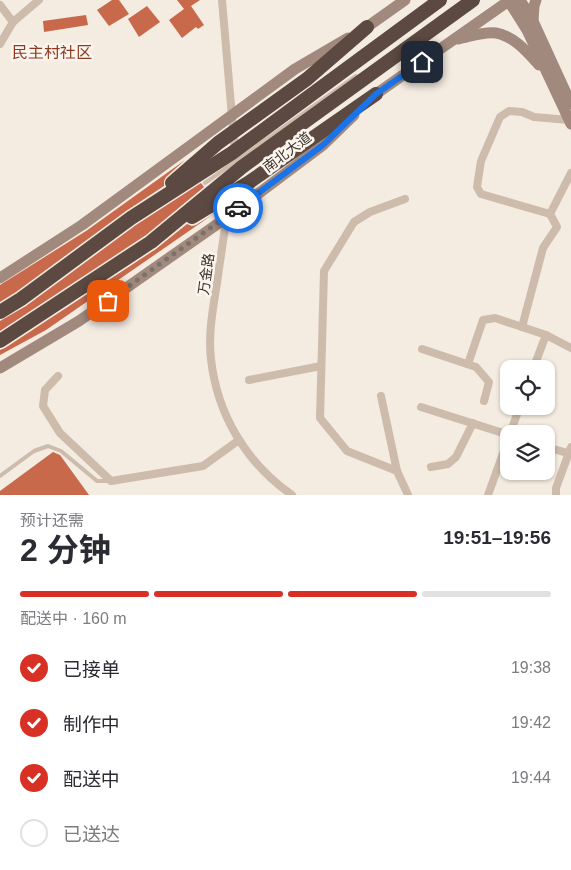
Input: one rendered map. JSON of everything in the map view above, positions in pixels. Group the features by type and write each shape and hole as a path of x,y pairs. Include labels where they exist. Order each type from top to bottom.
{"highway":[{"path":"0,312 131,218 232,153 440,0"},
{"name":"南北大道","path":"0,341 151,242 242,167 473,0"},
{"path":"131,218 218,143 307,79 367,27"},
{"path":"151,242 248,183 376,94"}],"main road":[{"path":"0,278 82,225 295,69 367,27 405,0"},
{"path":"509,0 527,30 570,122"},
{"name":"南北大道","path":"0,368 79,321 226,218 323,145 376,94 509,0"},
{"path":"520,0 533,21 571,104"},
{"path":"533,21 536,0"},
{"path":"453,40 496,33 507,37 522,47 546,72"}],"street":[{"path":"0,44 13,22 39,0"},
{"name":"万金路","path":"222,0 236,156 211,325 211,358 218,396 232,430 254,462 292,495"},
{"path":"0,5 13,22"},
{"path":"522,327 543,248 557,227 550,214 481,194 476,187 481,161 500,117 510,111 522,112 534,117 570,122"},
{"path":"550,214 571,173"},
{"path":"397,471 347,451 320,418 321,366 324,271 354,222 370,212 405,199"},
{"path":"468,364 484,320 495,318 546,335 571,348"},
{"path":"537,360 546,335"},
{"path":"422,349 476,367 489,382 484,402"},
{"path":"249,380 321,366"},
{"path":"58,376 45,390 43,406 60,433 111,481 203,466 239,440"},
{"path":"380,396 397,471 408,495"},
{"path":"421,407 500,432"},
{"path":"431,467 448,464 456,457 473,423"},
{"path":"555,449 570,452 556,488 556,495"},
{"path":"488,495 500,461"}],"lane":[{"path":"236,156 204,182 358,74"},
{"path":"0,476 34,451 48,446 61,451 97,481 111,481"}],"building":[{"path":"112,0 119,0 129,14 109,26 97,10"},
{"path":"177,0 200,0 191,6 204,25 198,29 196,27 182,38 169,20 184,9"},
{"path":"147,6 160,22 139,37 128,19"},
{"path":"86,15 88,25 44,32 43,21"},
{"path":"185,160 166,177 164,186 126,211 0,302 0,285 86,231"},
{"path":"201,183 204,187 146,235 0,331 0,321 26,306 136,225"},
{"path":"215,213 46,330 0,355 0,350 156,249 187,224 196,225"},
{"path":"53,452 60,455 89,495 0,495 0,491"}],"way so far":[{"path":"108,301 238,208"}],"district":[{"name":"民主村社区","path":"52,52"}],"route":[{"path":"238,208 323,145 376,94 422,62"}]}
